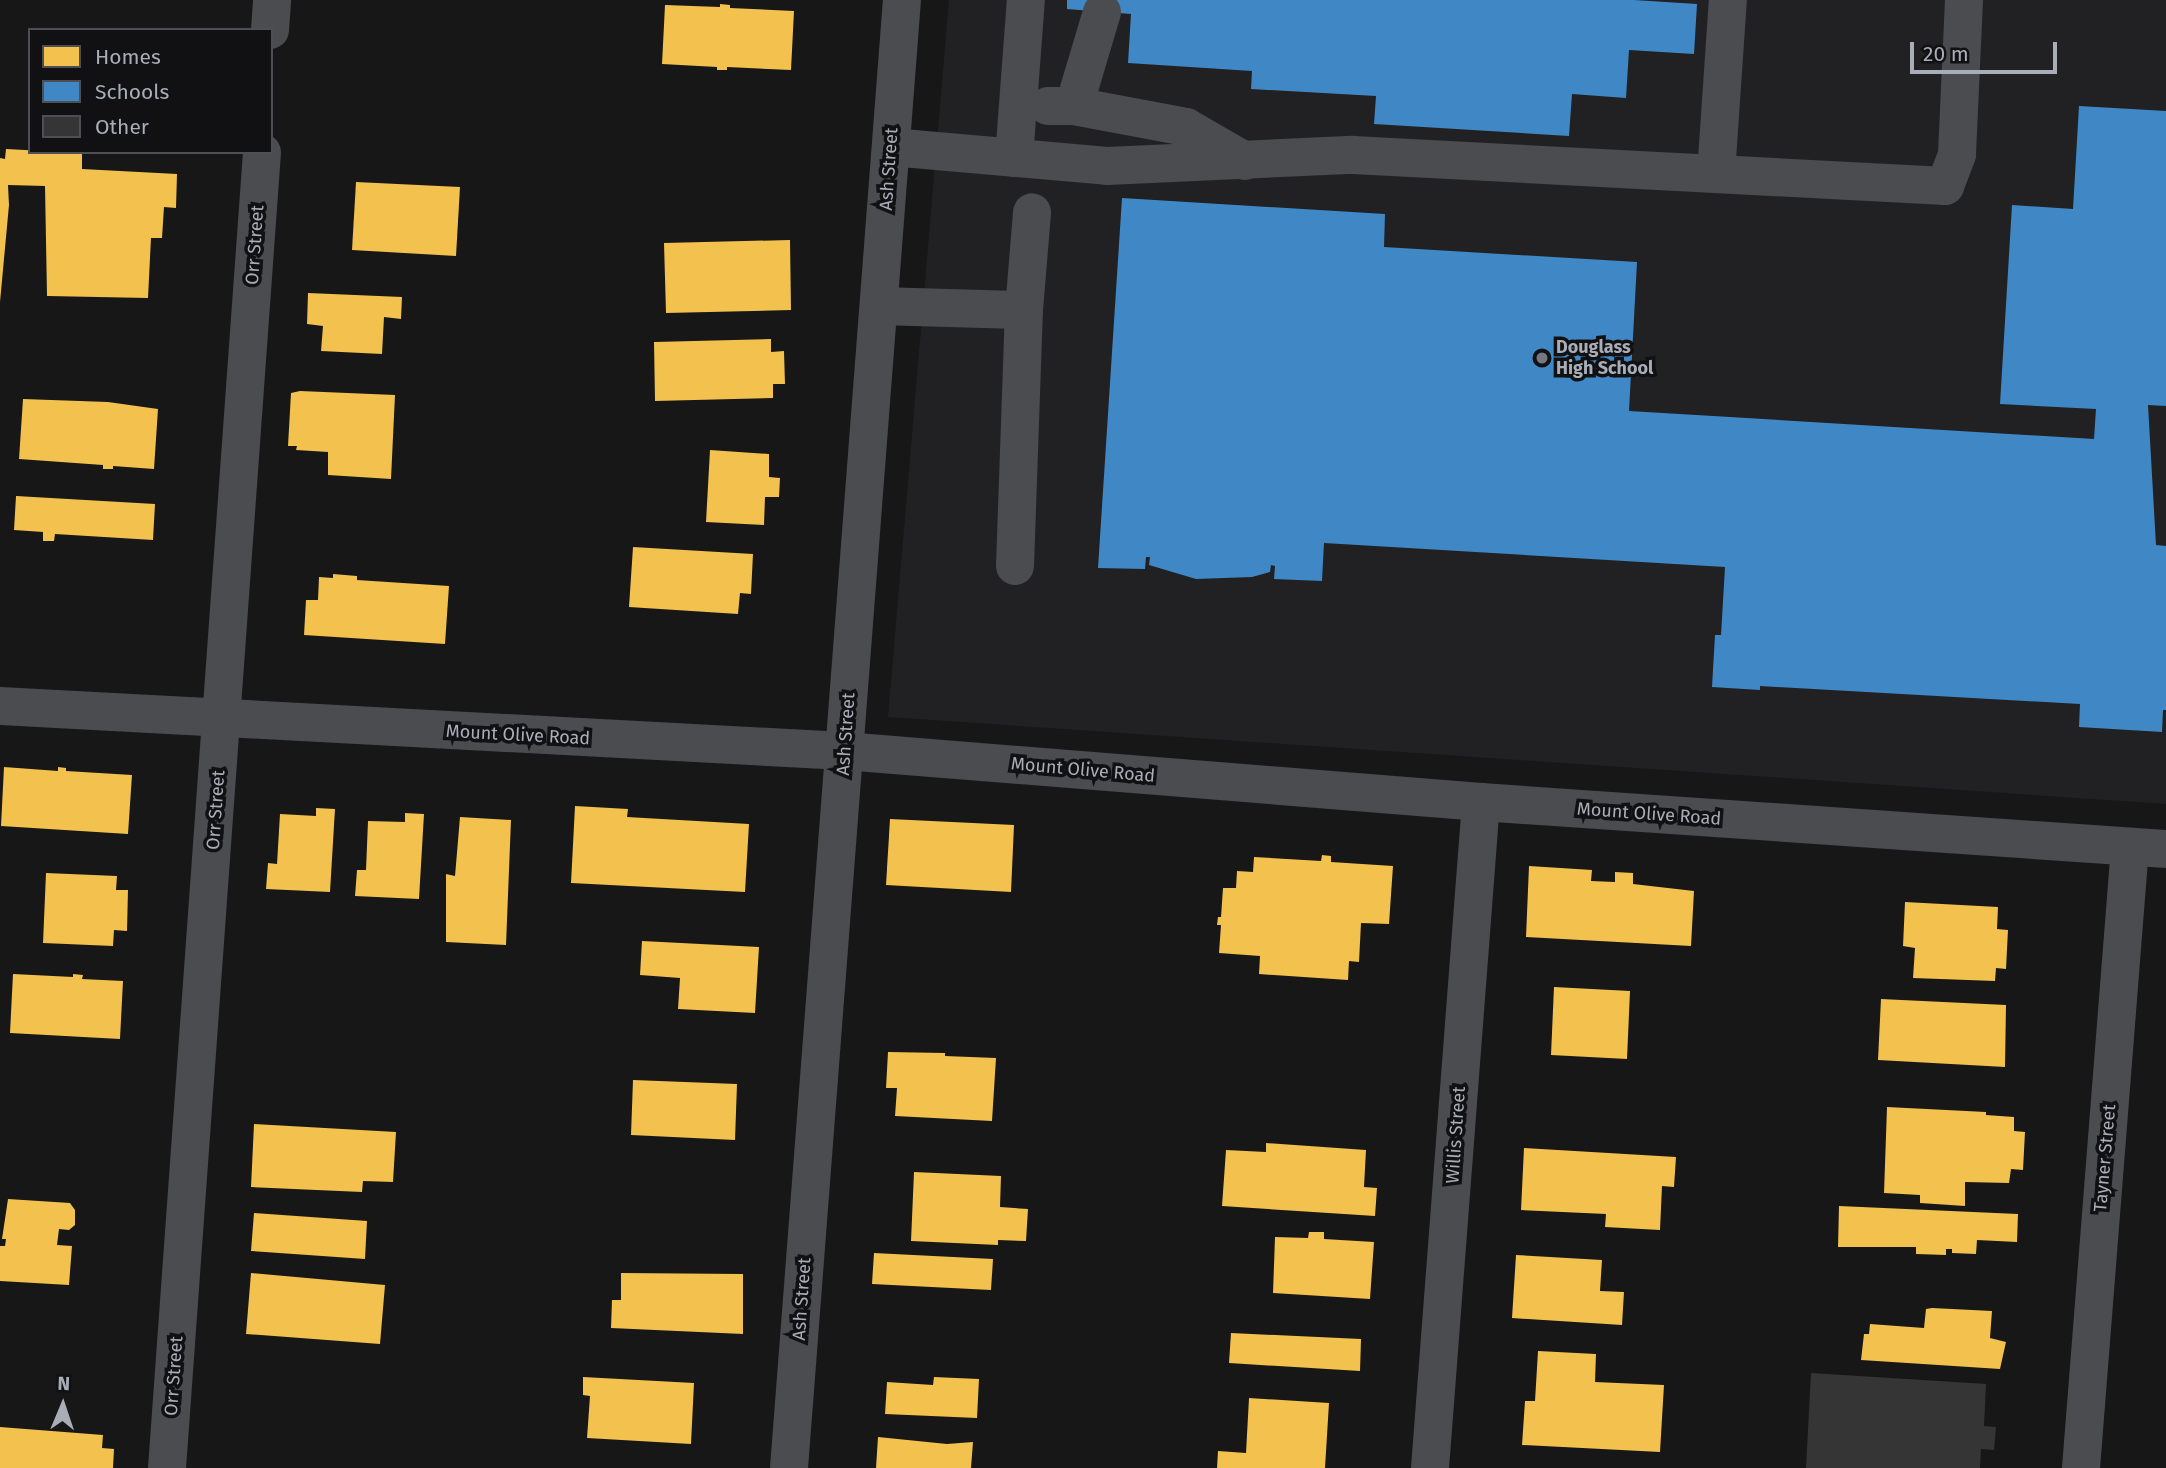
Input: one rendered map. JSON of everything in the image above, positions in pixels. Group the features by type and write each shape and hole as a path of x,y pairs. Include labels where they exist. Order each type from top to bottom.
{"street":[{"path":"270,28 272,0"},
{"name":"Ash Street","path":"789,1468 902,0"},
{"path":"1014,158 1026,0"},
{"path":"1716,174 1728,0"},
{"path":"891,147 1107,166 1353,155 1945,186 1957,154 1964,0"},
{"path":"1074,106 1102,12"},
{"path":"1020,106 1074,106 1186,127 1245,160"},
{"name":"Orr Street","path":"167,1468 262,154"},
{"path":"1015,566 1024,310 1032,212"},
{"path":"878,306 1024,310"},
{"name":"Mount Olive Road","path":"0,706 223,720 844,751 1481,802 2148,848"},
{"name":"Willis Street","path":"1430,1468 1481,802"},
{"name":"Tayner Street","path":"2081,1468 2148,848"}],"shaded area":[{"name":"Douglass High School","path":"949,0 2166,0 2166,804 888,717"}],"building: Homes":[{"path":"720,4 730,5 730,8 794,11 791,70 727,67 727,70 717,70 717,67 662,64 665,5 720,7"},
{"path":"6,149 28,150 28,154 82,154 82,169 177,174 176,208 164,207 162,238 151,238 148,298 47,296 45,186 8,185 9,205 0,302 0,158 5,159"},
{"path":"356,182 460,187 456,256 352,250"},
{"path":"790,240 791,310 666,313 664,243"},
{"path":"308,293 402,297 401,319 384,317 382,354 321,351 323,326 307,324"},
{"path":"771,339 771,352 784,351 785,384 773,384 773,398 655,401 654,342"},
{"path":"300,391 395,395 391,479 328,475 328,452 296,450 297,446 288,446 291,393"},
{"path":"23,399 108,402 158,409 154,469 113,466 113,469 103,469 103,465 19,459"},
{"path":"710,450 769,454 769,477 780,478 779,497 765,497 764,525 706,522"},
{"path":"16,496 155,504 153,540 55,534 54,541 43,541 43,532 14,530"},
{"path":"633,547 753,554 751,594 740,593 738,614 629,607"},
{"path":"333,574 357,576 357,580 449,586 445,644 304,635 306,600 318,600 319,577 333,578"},
{"path":"4,767 58,771 58,767 66,768 66,771 132,775 128,834 1,826"},
{"path":"575,806 628,809 627,817 749,824 745,892 571,883"},
{"path":"316,808 335,809 330,892 266,889 268,863 277,864 280,814 316,816"},
{"path":"405,813 424,814 419,899 355,896 357,870 366,870 368,821 405,822"},
{"path":"460,817 511,820 506,945 446,942 446,874 455,876"},
{"path":"890,819 1014,825 1011,892 886,885"},
{"path":"1322,855 1331,856 1331,862 1393,866 1389,924 1361,923 1359,962 1349,961 1348,980 1259,974 1260,956 1219,953 1221,925 1217,925 1218,917 1221,917 1223,888 1236,888 1237,871 1253,872 1254,857 1321,861"},
{"path":"1529,866 1592,870 1591,881 1615,882 1615,872 1633,873 1633,884 1694,891 1691,946 1526,937"},
{"path":"46,873 117,876 116,890 128,890 127,931 114,930 113,946 43,943"},
{"path":"1905,902 1998,907 1997,929 2008,930 2006,969 1996,968 1995,981 1913,978 1915,948 1903,946"},
{"path":"642,941 759,947 755,1013 678,1009 680,978 640,975"},
{"path":"13,974 73,977 73,974 83,975 82,979 123,981 120,1039 10,1033"},
{"path":"1554,987 1630,991 1627,1059 1551,1055"},
{"path":"1881,999 2006,1005 2005,1067 1878,1060"},
{"path":"888,1052 945,1053 945,1056 996,1058 992,1121 895,1116 897,1088 886,1088"},
{"path":"633,1080 737,1084 735,1140 631,1135"},
{"path":"1887,1107 1986,1112 1986,1115 2014,1117 2014,1131 2025,1132 2023,1170 2011,1169 2009,1183 1965,1182 1965,1206 1920,1203 1920,1195 1884,1193"},
{"path":"254,1124 396,1132 393,1182 363,1181 362,1192 251,1187"},
{"path":"1266,1143 1366,1150 1364,1187 1377,1188 1375,1216 1222,1206 1226,1150 1266,1152"},
{"path":"1524,1148 1676,1157 1674,1187 1662,1186 1660,1230 1605,1227 1606,1214 1521,1210"},
{"path":"914,1172 1001,1176 1000,1207 1028,1209 1026,1241 998,1240 998,1245 911,1241"},
{"path":"8,1199 70,1203 75,1210 75,1225 69,1230 59,1229 57,1245 72,1246 69,1285 0,1281 0,1246 5,1246 6,1239 2,1239"},
{"path":"1839,1206 2018,1214 2017,1242 1977,1240 1976,1254 1952,1253 1952,1249 1946,1249 1946,1255 1916,1254 1916,1247 1838,1247"},
{"path":"254,1213 367,1221 365,1259 251,1251"},
{"path":"1309,1232 1324,1232 1324,1239 1374,1242 1370,1299 1273,1293 1275,1237 1308,1238"},
{"path":"874,1253 993,1259 991,1290 872,1284"},
{"path":"1516,1255 1602,1260 1600,1291 1624,1292 1622,1325 1512,1318"},
{"path":"251,1273 385,1285 380,1344 246,1334"},
{"path":"621,1273 743,1274 743,1334 611,1328 612,1300 621,1300"},
{"path":"1926,1309 1992,1311 1990,1338 2006,1342 2000,1369 1861,1360 1864,1334 1869,1334 1870,1324 1924,1328"},
{"path":"1231,1333 1361,1339 1360,1371 1229,1363"},
{"path":"1538,1351 1596,1354 1595,1382 1664,1385 1660,1452 1522,1445 1525,1401 1535,1401"},
{"path":"583,1377 694,1383 691,1444 587,1438 590,1396 583,1395"},
{"path":"934,1377 979,1379 977,1418 885,1414 887,1382 933,1385"},
{"path":"1249,1398 1329,1403 1325,1468 1217,1468 1218,1451 1246,1453"},
{"path":"0,1427 103,1435 102,1448 114,1449 113,1468 0,1468"},
{"path":"878,1437 947,1444 973,1442 971,1468 876,1468"}],"building: Schools":[{"path":"1067,0 1634,0 1697,4 1694,54 1629,50 1626,98 1572,94 1569,136 1374,124 1376,96 1251,89 1252,71 1128,63 1131,14 1067,9"},
{"path":"2079,106 2166,111 2166,406 2148,405 2156,545 2166,546 2166,710 2163,710 2162,732 2079,727 2080,704 1760,686 1760,690 1712,687 1715,635 1721,635 1725,567 1324,543 1322,581 1274,579 1275,566 1271,565 1270,572 1252,577 1196,579 1149,565 1150,557 1146,557 1145,569 1098,568 1122,198 1385,214 1384,247 1637,262 1629,411 2094,439 2096,409 2000,404 2012,205 2073,209"}],"building: Other":[{"path":"1811,1373 1986,1384 1984,1426 1996,1427 1994,1450 1981,1449 1980,1468 1806,1468"}],"place":[{"name":"Douglass High School","path":"1542,358"}]}
